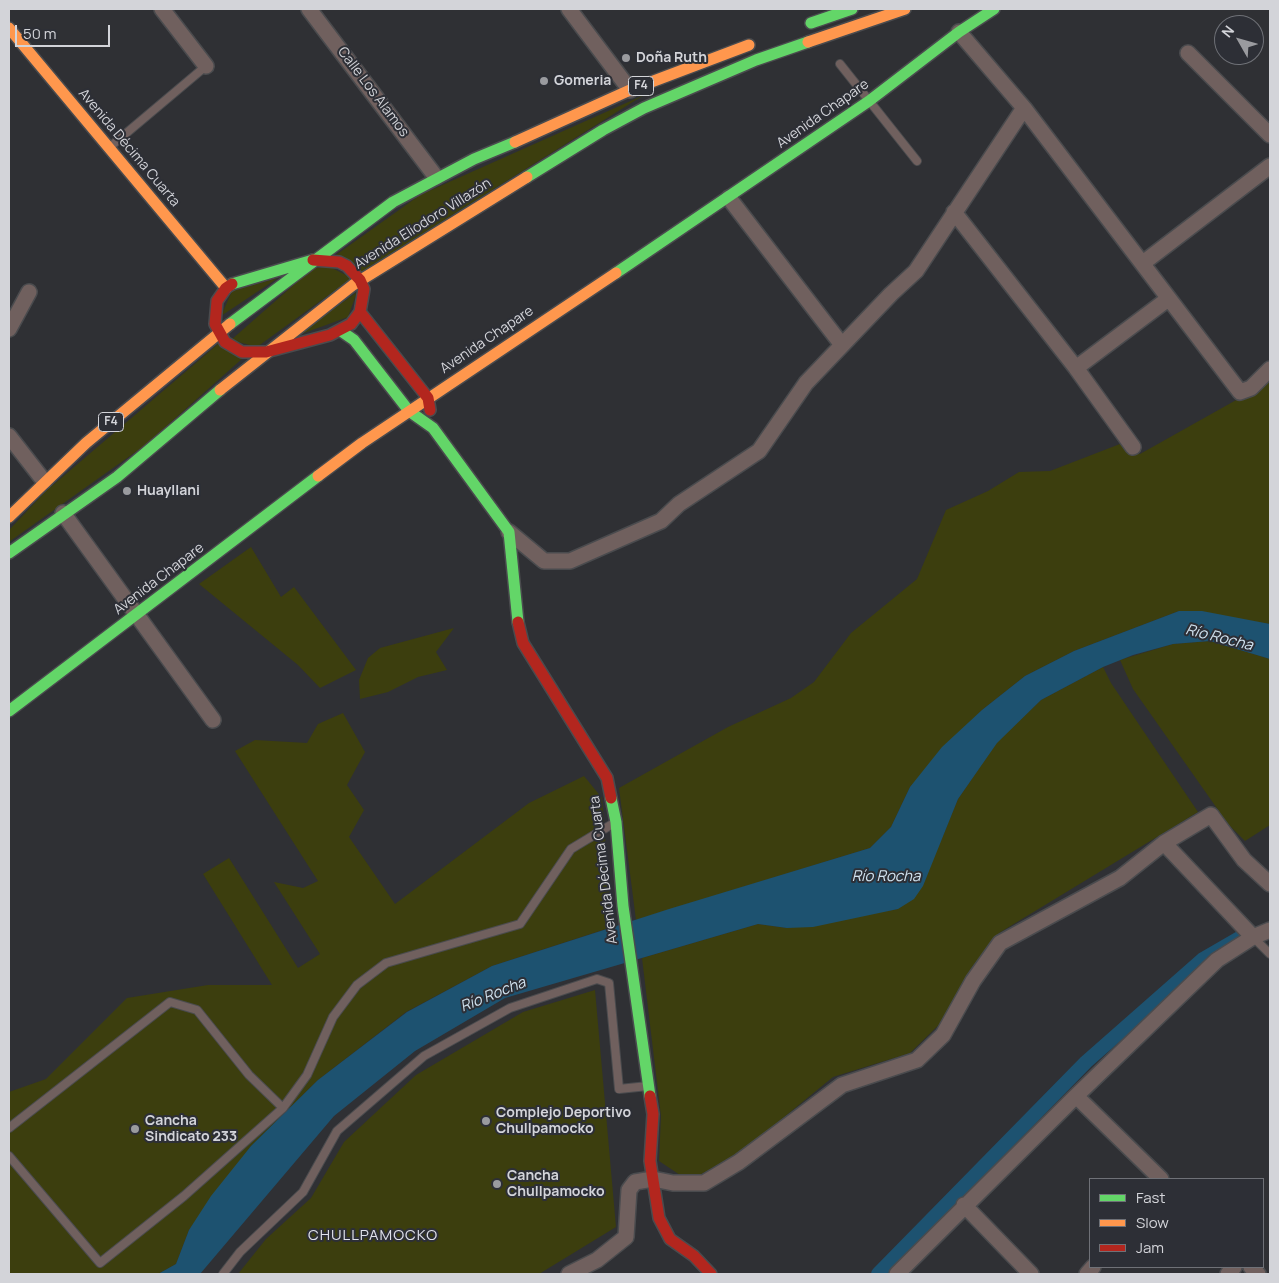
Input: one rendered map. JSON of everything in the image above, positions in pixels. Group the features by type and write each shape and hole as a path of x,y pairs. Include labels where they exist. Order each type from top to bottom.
{"main road":[{"path":"808,24 852,9"},
{"name":"Avenida Eliodoro Villazón","path":"9,553 63,513 117,477 266,352 360,280 603,130 644,108 756,60 905,9"},
{"name":"Avenida Chapare","path":"9,712 362,443 729,198 869,101 960,32 994,9"},
{"name":"Avenida Décima Cuarta","path":"9,28 226,288"},
{"name":"Avenida Eliodoro Villazón","path":"9,517 44,481 218,333 312,260 393,202 436,177 630,90 760,41"},
{"path":"312,260 339,262 347,266 360,280 364,299 360,312 351,324 341,331 266,352 242,352 225,342 218,333 215,312 217,301 226,288 236,282 280,271 312,260"},
{"path":"360,312 428,398 433,428"},
{"path":"341,331 354,340 409,410 433,428 509,532"},
{"name":"Avenida Décima Cuarta","path":"509,532 515,610 523,643 607,778 616,822 623,906 653,1114 650,1160 659,1218 670,1239 694,1256 711,1274"}],"street":[{"path":"162,9 206,66"},
{"name":"Calle Los Alamos","path":"309,9 436,177"},
{"path":"569,9 630,90"},
{"path":"802,9 808,24"},
{"path":"960,32 1024,108 1240,392 1251,388 1270,368"},
{"path":"1188,53 1270,136"},
{"path":"509,532 544,561 570,561 661,521 679,504 759,451 806,383 916,271 1024,108"},
{"path":"1143,263 1270,166"},
{"path":"729,198 842,345"},
{"path":"954,212 1076,368 1133,447"},
{"path":"9,329 29,292"},
{"path":"1076,368 1168,298"},
{"path":"9,436 44,481"},
{"path":"63,513 213,720"},
{"path":"569,1274 597,1260 626,1238 629,1190 635,1182 653,1179 673,1184 704,1183 738,1162 842,1085 917,1060 943,1035 973,981 1000,943 1025,927 1120,878 1164,843 1211,815 1244,860 1270,884"},
{"path":"1164,843 1253,936"},
{"path":"896,1274 1217,960 1253,936 1270,930"},
{"path":"1076,1096 1160,1178"},
{"path":"964,1206 1031,1274"}],"lane":[{"path":"840,64 896,131 917,160"},
{"path":"109,148 206,66"},
{"path":"9,1156 100,1263 184,1196 283,1108 307,1075 333,1017 358,985 386,963 520,924 570,849 616,822"},
{"path":"1253,936 1270,954"},
{"path":"223,1274 240,1252 303,1192 337,1131 424,1056 510,1008 597,979 609,983 619,1089 649,1086"},
{"path":"9,1128 170,1002 197,1010 249,1075 283,1108"}],"shaded area":[{"path":"644,95 361,272 333,257 420,195"},
{"path":"330,267 352,278 257,347 231,340 313,268"},
{"path":"278,278 221,316 232,291"},
{"path":"357,292 348,317 296,336"},
{"path":"218,344 243,358 144,446 9,542 9,530 46,491"},
{"path":"1270,381 1270,624 1179,611 1074,651 1025,676 982,710 910,787 891,827 870,848 636,920 619,788 728,727 791,698 814,682 851,633 917,579 946,510 988,491 1019,472 1050,471 1120,444 1140,454"},
{"path":"251,547 281,597 294,587 356,670 320,688 298,665 199,584"},
{"path":"454,628 436,652 447,670 418,677 388,692 360,699 359,680 368,658 380,648"},
{"path":"1210,641 1270,659 1270,825 1245,841 1228,824 1133,689 1120,660 1173,644"},
{"path":"1103,667 1111,683 1198,812 999,933 971,968 950,1014 910,1053 833,1077 745,1149 689,1181 659,1161 661,1116 642,958 758,924 787,928 898,909 941,840 958,799 997,742 1041,700"},
{"path":"343,713 365,752 347,785 364,810 349,837 395,904 529,803 584,776 602,798 612,927 492,966 406,1012 318,1080 251,1146 189,1230 176,1264 158,1274 9,1274 9,1092 46,1079 127,998 208,985 272,985 203,874 229,858 298,968 320,954 274,882 303,888 318,881 235,751 255,740 307,743 318,724"},
{"name":"Complejo Deportivo Chullpamocko","path":"595,990 616,1227 539,1274 238,1274 266,1239 311,1198 344,1142 416,1075 523,1012"}],"water":[{"name":"Río Rocha","path":"1179,611 1202,611 1270,624 1270,659 1210,641 1173,644 1133,655 1103,667 1041,700 997,743 958,799 923,886 914,899 898,909 813,927 787,928 758,924 505,998 415,1051 334,1116 200,1274 158,1274 176,1264 189,1230 211,1196 251,1146 318,1080 407,1012 492,966 669,909 870,848 891,827 910,787 942,747 982,710 1025,676 1074,651"}],"waterway":[{"path":"878,1274 1086,1062 1203,959 1241,937"}],"traffic: fast":[{"path":"811,23 852,9"},
{"path":"616,273 869,101 959,32 994,9"},
{"path":"527,177 603,130 644,108 756,60 808,42"},
{"path":"230,324 393,202 474,159 515,142"},
{"path":"232,284 313,260"},
{"path":"341,331 354,340 409,411 433,428 509,532 518,622"},
{"path":"9,553 117,477 220,390"},
{"path":"9,711 318,476"},
{"path":"611,798 616,822 623,906 650,1096"}],"traffic: slow":[{"path":"808,42 905,9"},
{"path":"9,28 226,288"},
{"path":"515,142 630,90 749,45"},
{"path":"220,390 353,285 527,177"},
{"path":"318,476 362,443 616,273"},
{"path":"9,517 86,443 230,324"}],"traffic: jam":[{"path":"232,284 226,288 217,301 215,324 225,342 242,352 266,352 330,335 351,324 360,312 364,289 360,280 347,266 339,262 313,260"},
{"path":"360,312 428,398 430,410"},
{"path":"518,622 523,643 607,778 611,798"},
{"path":"650,1096 653,1114 650,1161 659,1218 670,1239 694,1256 711,1274"}],"place":[{"name":"Doña Ruth","path":"626,58"},
{"name":"Gomeria","path":"544,81"},
{"name":"Huayllani","path":"127,491"},
{"name":"Complejo Deportivo Chullpamocko","path":"486,1121"},
{"name":"Cancha Sindicato 233","path":"135,1129"},
{"name":"Cancha Chullpamocko","path":"497,1184"}],"district":[{"name":"CHULLPAMOCKO","path":"373,1236"}]}
